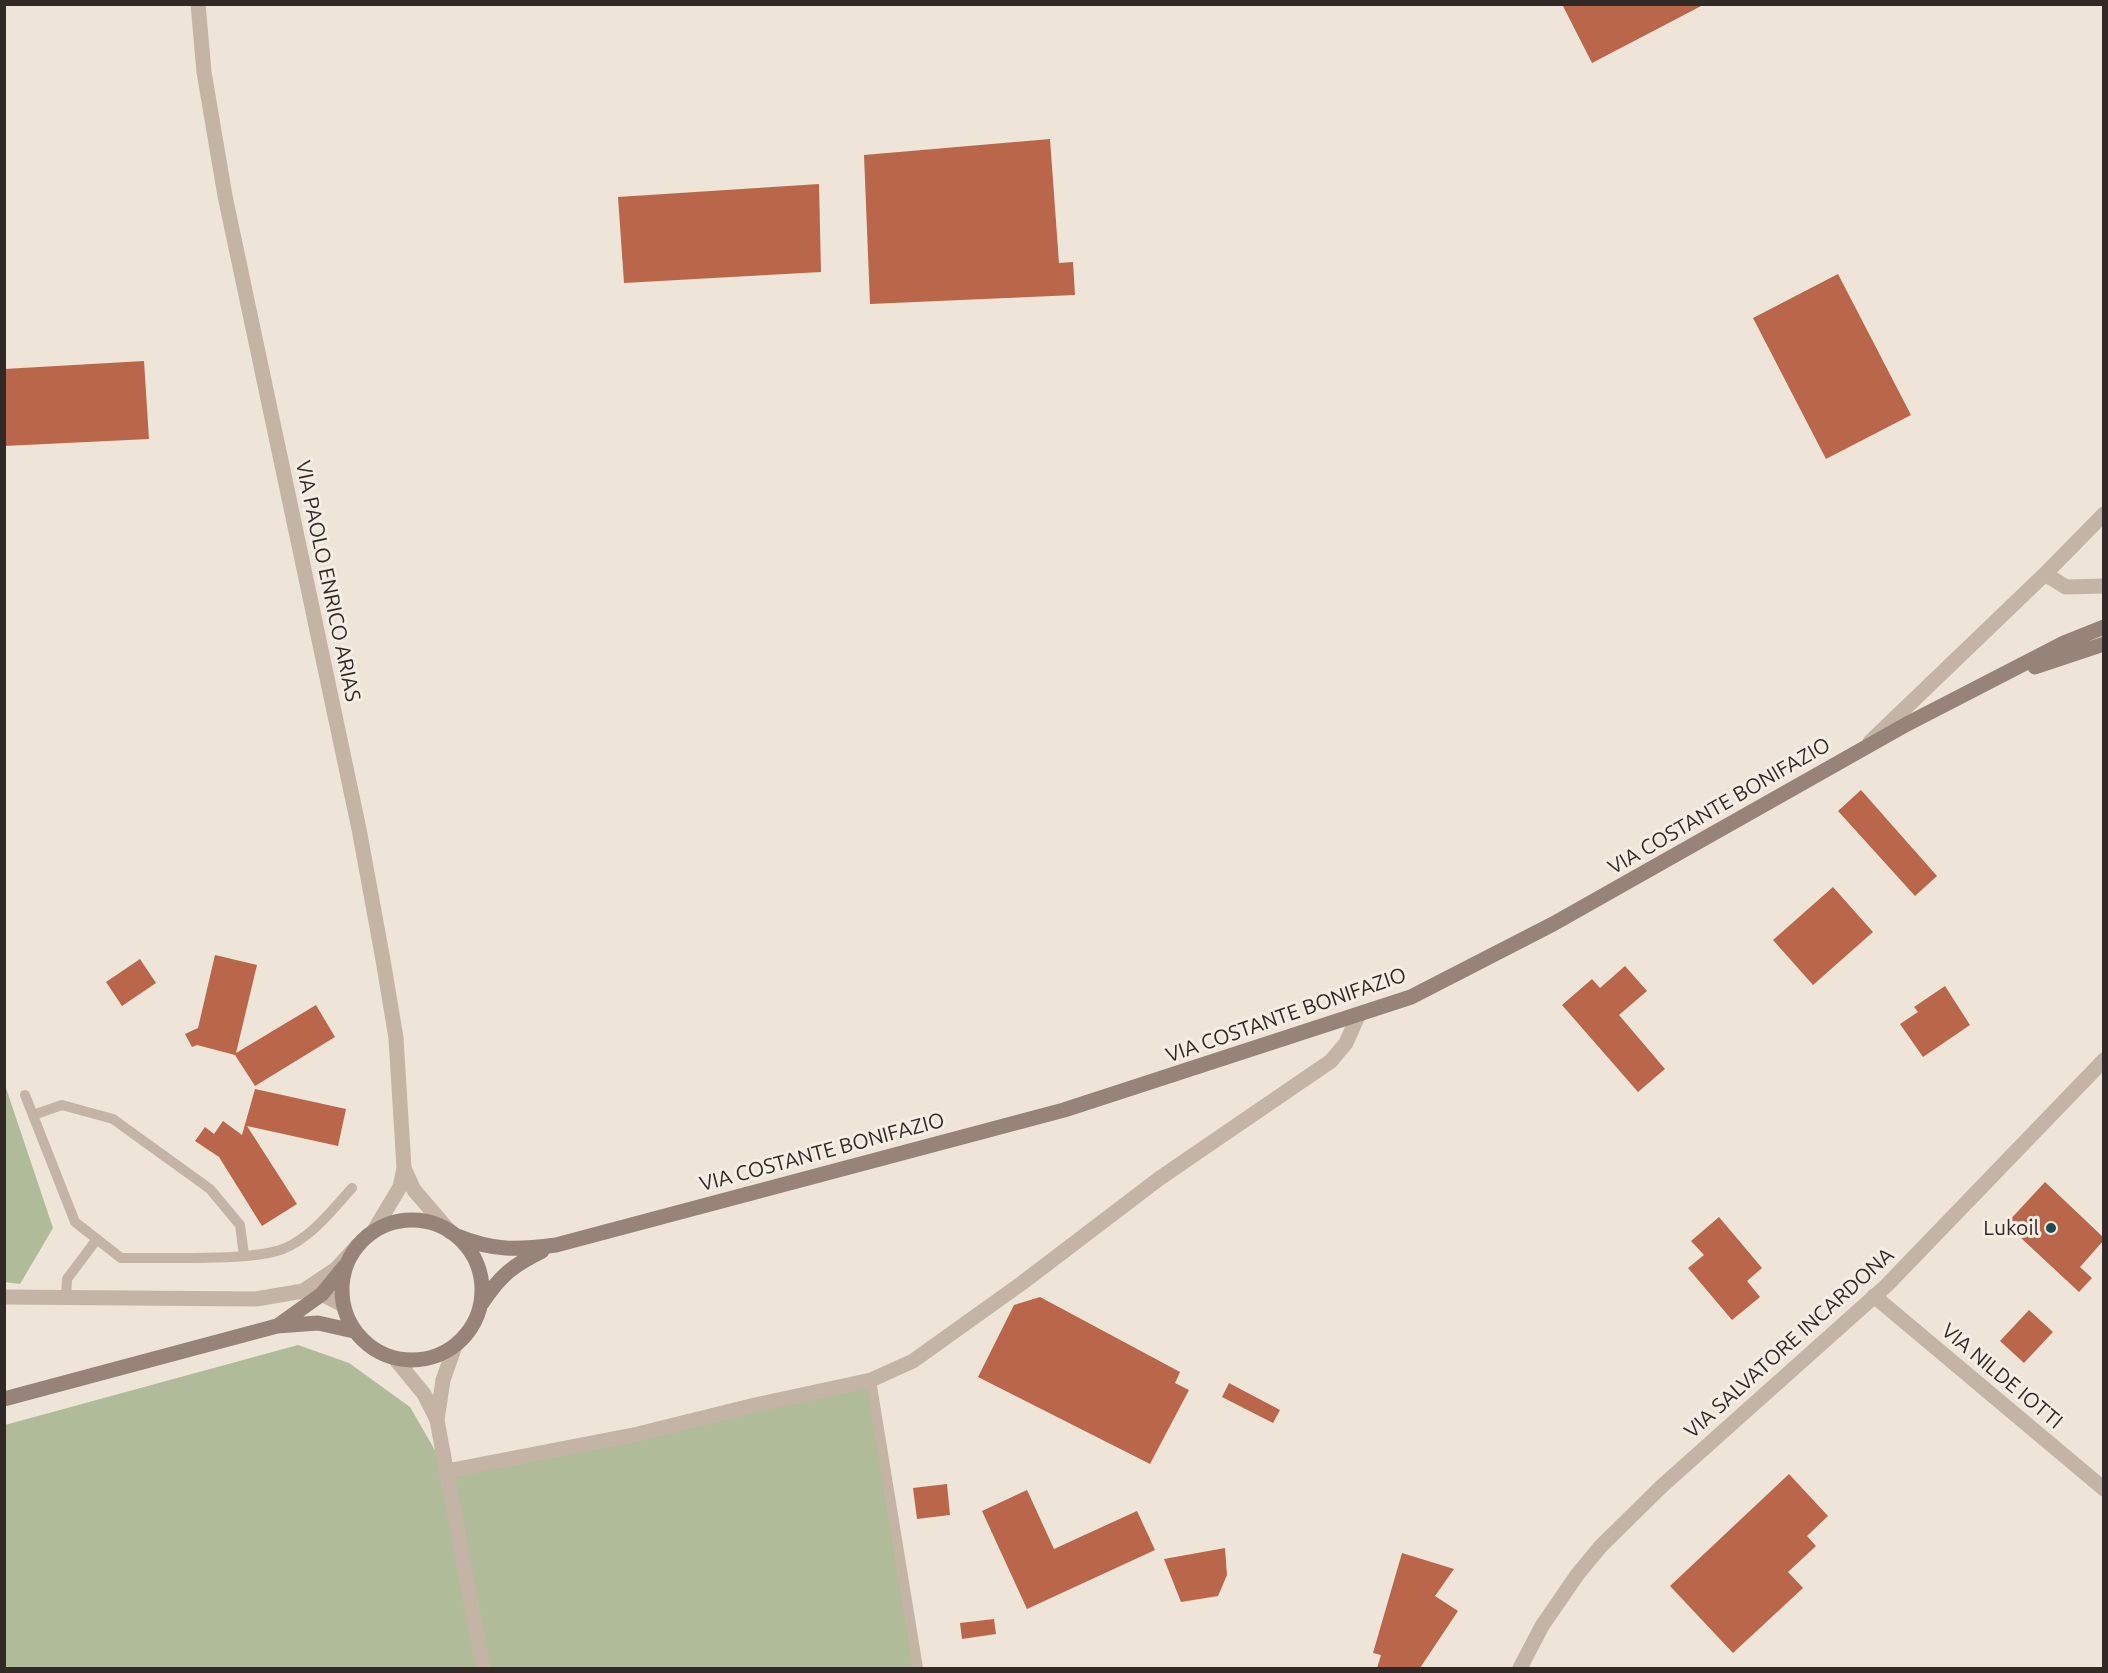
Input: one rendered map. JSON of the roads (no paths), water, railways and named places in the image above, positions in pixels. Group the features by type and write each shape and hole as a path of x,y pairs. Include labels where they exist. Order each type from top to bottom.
{"main road":[{"path":"1975,688 2103,627"},
{"path":"1975,688 2103,644"},
{"name":"VIA COSTANTE BONIFAZIO","path":"556,1245 1064,1110 1411,997 1553,924 1866,746 1975,688"},
{"path":"277,1326 322,1294 348,1262 358,1245 373,1232 389,1224 406,1220 424,1221 492,1249 516,1250 556,1245"},
{"path":"454,1234 468,1247 478,1268 483,1290 481,1305"},
{"path":"348,1262 342,1281 343,1305 354,1330 373,1349 396,1360 417,1361 437,1356 455,1346 471,1328 481,1305 498,1280 514,1264 556,1245"},
{"path":"4,1399 277,1326 318,1323 354,1330"}],"street":[{"name":"VIA PAOLO ENRICO ARIAS","path":"198,4 204,72 225,196 356,817 383,960 396,1038 404,1168"},
{"path":"1866,746 2045,574 2103,514"},
{"path":"2045,574 2066,587 2103,586"},
{"path":"447,1471 638,1434 870,1380 913,1361 1022,1283 1160,1178 1331,1061 1346,1043 1359,1014"},
{"name":"VIA SALVATORE INCARDONA","path":"1520,1668 1542,1626 1577,1575 1601,1546 1662,1486 1874,1296 1990,1180 2103,1060"},
{"path":"373,1232 400,1187 404,1168"},
{"path":"404,1168 414,1190 454,1234"},
{"path":"303,1291 336,1269 358,1245"},
{"path":"4,1298 256,1299 303,1291 322,1294 343,1305"},
{"name":"VIA NILDE IOTTI","path":"1874,1296 2103,1489"},
{"path":"437,1420 443,1380 455,1346"},
{"path":"396,1360 424,1394 437,1420 483,1668"}],"lane":[{"path":"25,1095 75,1222 121,1258 244,1255 282,1249 316,1228 352,1188"},
{"path":"33,1115 62,1105 113,1119 210,1189 240,1225 244,1255"},
{"path":"66,1298 67,1279 97,1239"},
{"path":"870,1380 918,1668"}],"place":[{"name":"Lukoil","path":"2051,1228"}]}
